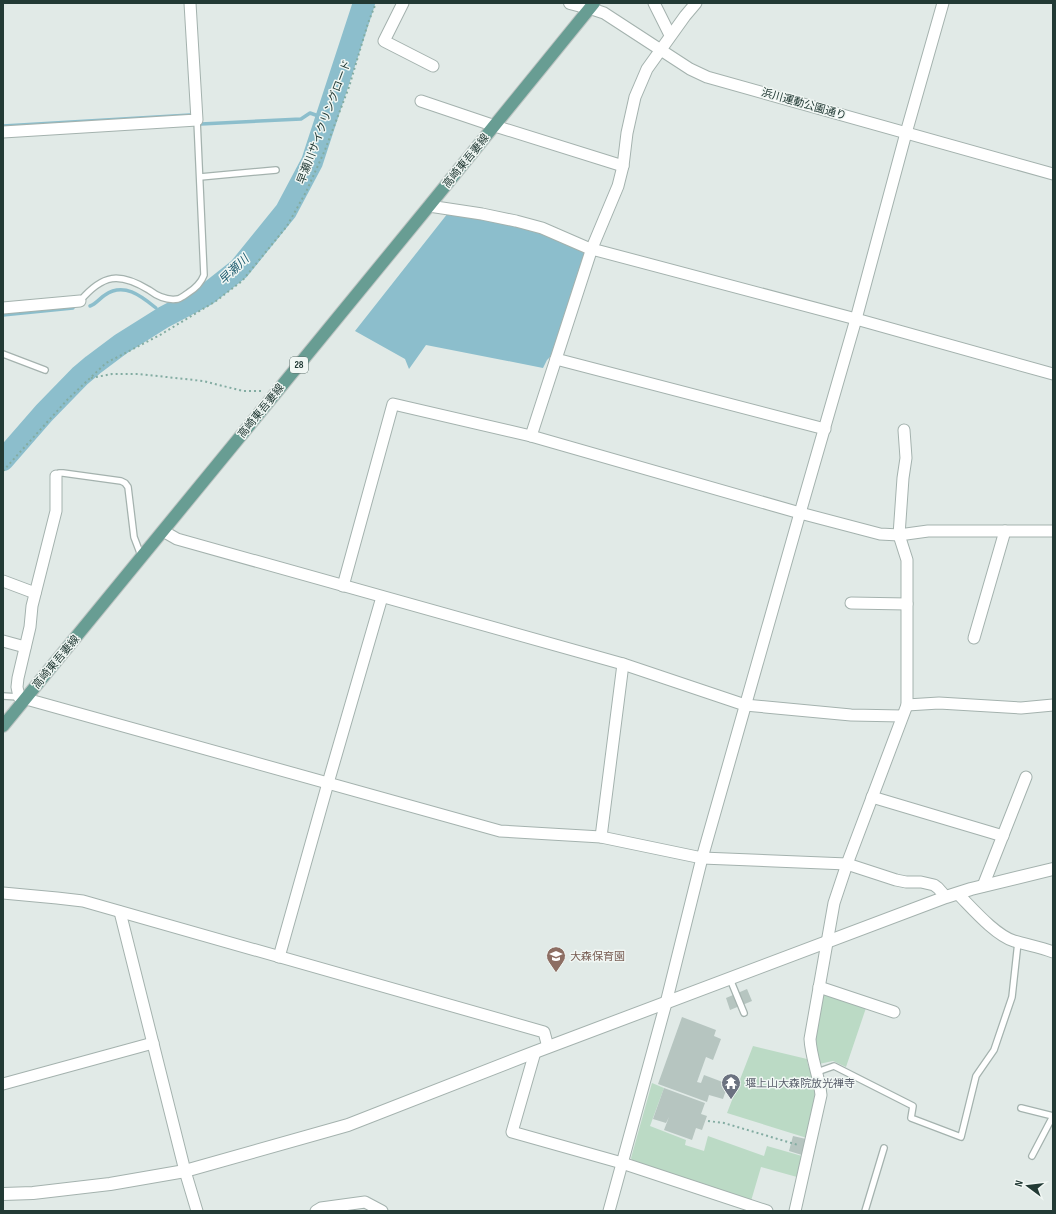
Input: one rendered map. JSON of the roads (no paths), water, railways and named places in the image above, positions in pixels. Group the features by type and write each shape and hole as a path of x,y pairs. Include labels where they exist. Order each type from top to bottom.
{"main road":[{"name":"高崎東吾妻線","path":"3,726 22,698 142,558 495,126 591,5"}],"street":[{"path":"3,132 197,120 190,3"},
{"path":"403,3 384,41 433,66"},
{"name":"浜川運動公園通り","path":"570,3 591,5 690,69 707,77 1053,174"},
{"path":"654,3 670,35"},
{"path":"531,436 592,248 618,186 635,97 647,69 670,35 696,3"},
{"path":"609,1211 666,1004 702,858 825,429 943,3"},
{"path":"421,100 495,126 623,166"},
{"path":"430,206 482,214 542,228 592,248 1053,374"},
{"path":"3,308 80,301"},
{"path":"556,359 825,429"},
{"path":"343,586 393,404 531,436 800,513 880,534 899,535 928,531 1053,531"},
{"path":"796,1211 821,1095 810,1039 834,903 847,864 907,705 907,560 899,535 906,458 904,430"},
{"path":"56,476 55,516 32,606 30,627 18,678 17,687 22,698 500,831 601,837 702,858 847,864 896,880 921,882 934,885 946,897"},
{"path":"974,638 1005,530"},
{"path":"163,531 177,539 623,664 745,705 850,715 902,716"},
{"path":"3,581 35,593"},
{"path":"279,957 382,597"},
{"path":"851,603 907,604"},
{"path":"3,641 26,647"},
{"path":"601,837 623,664"},
{"path":"907,705 939,703 1021,708 1053,706"},
{"path":"983,886 1026,776"},
{"path":"872,797 1003,836"},
{"path":"3,1194 34,1193 110,1184 185,1171 348,1125 548,1047 666,1004 827,941 946,897 983,886 1053,869"},
{"path":"3,893 83,901 544,1032 548,1047"},
{"path":"958,894 994,929 1013,941 1034,945 1053,952"},
{"path":"120,912 185,1171 197,1211"},
{"path":"819,987 894,1012"},
{"path":"3,1084 153,1043"},
{"path":"535,1052 512,1132 622,1163 767,1211"},
{"path":"316,1211 320,1208 365,1202 382,1211"}],"lane":[{"path":"80,301 97,284 116,278 128,279 158,296 168,299 178,299 197,288 204,275 197,120"},
{"path":"200,177 276,170"},
{"path":"3,354 45,370"},
{"path":"56,476 59,473 63,473 121,481 125,483 128,487 134,537 142,558"},
{"path":"3,696 22,698"},
{"path":"817,1072 834,1066 846,1071 913,1106 911,1118 961,1137 976,1076 994,1050 1012,997 1018,942"},
{"path":"730,979 744,1013"},
{"path":"1021,1108 1053,1116 1032,1156"},
{"path":"865,1211 884,1148"}],"water":[{"path":"448,213 513,224 544,232 585,250 587,255 554,353 547,360 543,368 426,345 409,369 405,359 355,331"}],"waterway":[{"name":"早瀬川","path":"3,460 44,413 80,376 93,365 121,344 164,317 206,295 239,269 286,211 312,162 364,3"},
{"path":"201,124 301,119 310,113 327,119"},
{"path":"3,126 190,115"},
{"path":"90,306 112,291 126,290 138,295 156,308"},
{"path":"3,315 73,308"}],"place":[{"name":"大森保育園","path":"556,973"},
{"name":"堰上山大森院放光禅寺","path":"731,1100"}]}
